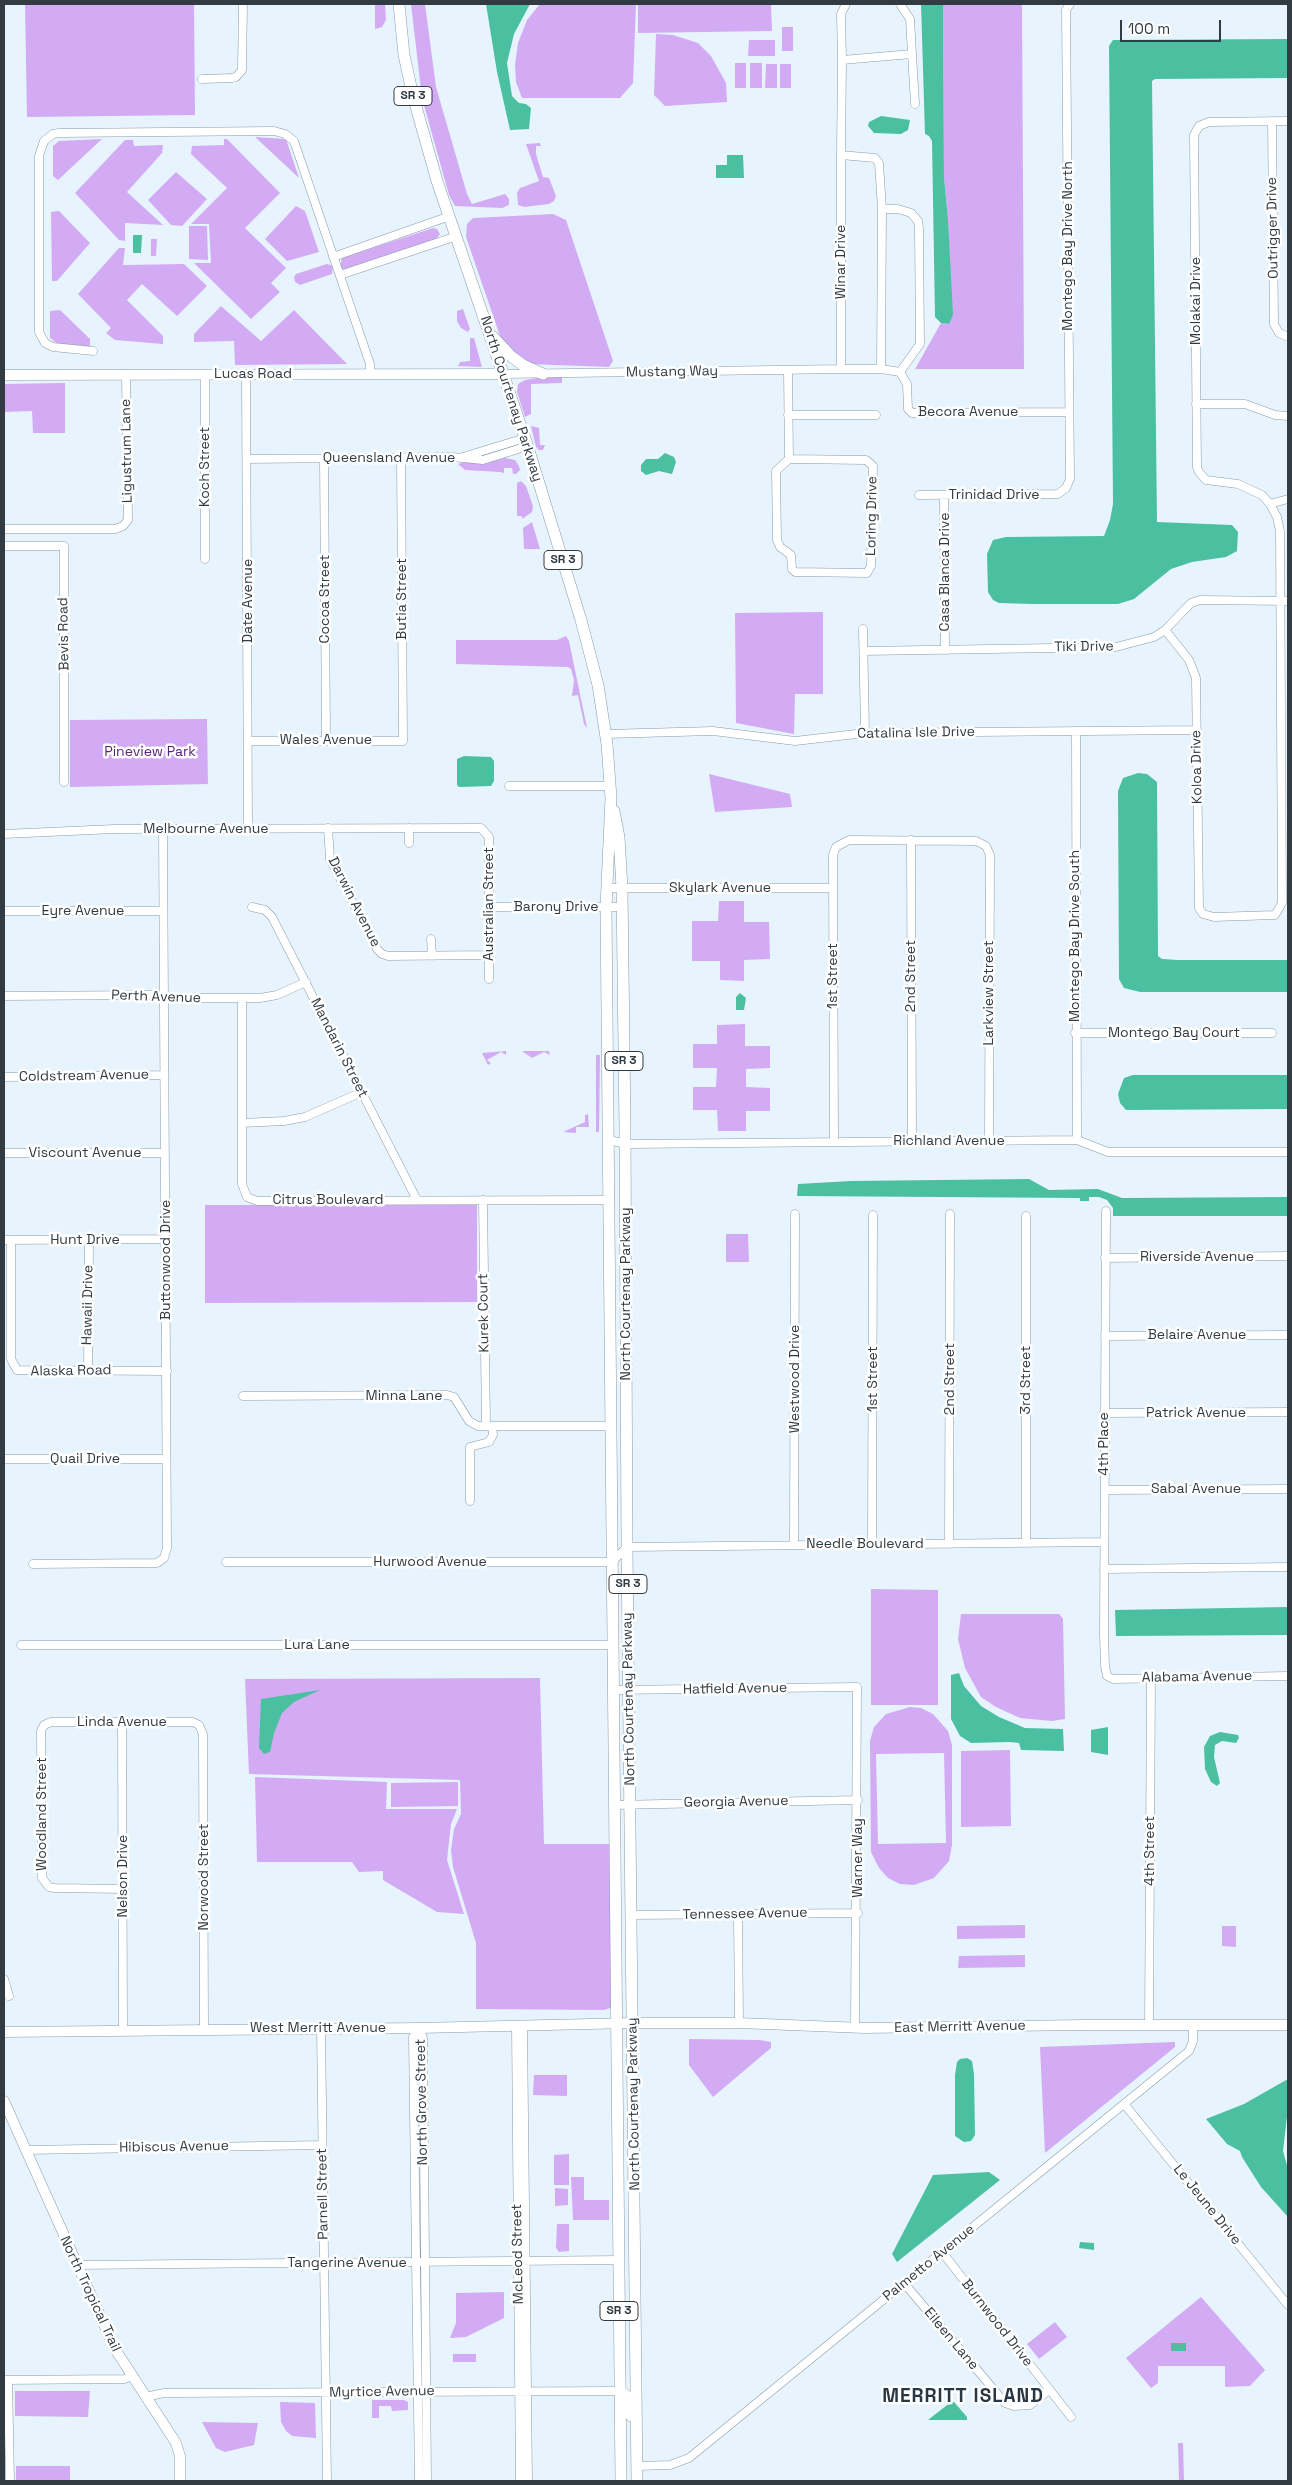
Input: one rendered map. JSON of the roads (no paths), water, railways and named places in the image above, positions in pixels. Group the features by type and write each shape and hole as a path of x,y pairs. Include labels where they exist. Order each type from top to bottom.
{"main road":[{"name":"North Courtenay Parkway","path":"399,4 404,55 413,96 437,181 526,442 581,620 598,685 606,734 611,792 619,837 622,888 626,1144 627,1547 635,2283 638,2389 637,2481"},
{"path":"489,332 508,354 523,365 543,374"},
{"name":"North Courtenay Parkway","path":"611,792 606,907 621,2481"},
{"path":"617,2125 625,2142 635,2153"},
{"path":"618,2149 628,2157 635,2176"},
{"path":"618,2231 626,2252 635,2260"},
{"path":"619,2260 627,2266 635,2283"},
{"path":"620,2351 626,2362 627,2378 630,2385 638,2389"},
{"path":"620,2391 628,2397 631,2416 637,2426"}],"street":[{"path":"202,79 232,78 236,77 242,70 243,4"},
{"name":"Winar Drive","path":"841,369 841,14 846,4"},
{"path":"900,4 910,18 915,104"},
{"name":"Montego Bay Drive North","path":"1066,488 1070,479 1066,10 1070,4"},
{"path":"842,60 912,54"},
{"path":"1272,122 1288,121"},
{"name":"Molakai Drive","path":"1270,504 1262,495 1238,484 1210,481 1202,476 1197,467 1194,135 1199,126 1209,122 1272,122"},
{"name":"Outrigger Drive","path":"1272,122 1274,324 1279,333 1288,338"},
{"path":"93,351 52,347 45,343 39,332 39,156 44,141 53,134 282,132 294,141 370,364 370,374"},
{"path":"841,154 874,158 879,163 882,209 881,369"},
{"path":"882,209 898,209 911,213 918,221 919,229 920,344 900,372"},
{"path":"333,257 450,216"},
{"path":"340,276 457,236"},
{"name":"Mustang Way","path":"503,374 841,369 881,369 900,372"},
{"path":"788,371 789,459"},
{"name":"Becora Avenue","path":"900,372 907,384 908,409 912,413 1069,412"},
{"name":"Ligustrum Lane","path":"4,529 115,529 123,526 128,520 126,374"},
{"name":"Koch Street","path":"205,374 205,559"},
{"name":"Date Avenue","path":"246,374 248,828"},
{"name":"Lucas Road","path":"4,375 503,374"},
{"path":"1196,404 1245,404 1274,415 1288,416"},
{"path":"788,414 876,415"},
{"name":"Queensland Avenue","path":"247,459 461,457 483,460 526,442"},
{"name":"Cocoa Street","path":"324,458 326,740"},
{"name":"Butia Street","path":"401,458 403,740"},
{"name":"Loring Drive","path":"789,459 866,460 873,466 871,566 867,573 795,572 792,569 792,555 780,547 777,540 776,471 789,459"},
{"name":"Trinidad Drive","path":"919,495 1058,494 1066,488"},
{"name":"Casa Blanca Drive","path":"944,495 945,650"},
{"path":"1284,601 1280,531 1277,517 1270,504 1288,499"},
{"name":"Bevis Road","path":"4,546 64,546 66,712 64,782"},
{"name":"Tiki Drive","path":"864,651 1116,647 1142,642 1165,630 1191,603 1200,600 1284,601"},
{"name":"Koloa Drive","path":"1165,630 1194,670 1198,902 1203,914 1214,917 1270,917 1281,908 1284,601"},
{"path":"863,629 865,733"},
{"name":"Catalina Isle Drive","path":"606,734 712,731 795,741 865,733 1196,730"},
{"name":"Montego Bay Drive South","path":"1076,731 1075,1033 1077,1140"},
{"name":"Wales Avenue","path":"249,741 403,740"},
{"path":"510,786 611,792"},
{"name":"Melbourne Avenue","path":"4,834 163,828 476,827 484,830"},
{"name":"Buttonwood Drive","path":"33,1564 157,1563 164,1558 167,1548 165,1459 163,828"},
{"name":"Darwin Avenue","path":"328,828 330,859 376,949 388,956 489,955"},
{"path":"409,828 409,843"},
{"name":"Australian Street","path":"484,830 489,837 489,979"},
{"name":"1st Street","path":"834,1141 834,851 839,844 849,840 911,840"},
{"name":"Larkview Street","path":"911,840 976,841 986,846 990,855 989,1141"},
{"name":"2nd Street","path":"911,840 912,1141"},
{"name":"Skylark Avenue","path":"606,888 833,888"},
{"name":"Mandarin Street","path":"252,906 265,910 272,917 417,1200"},
{"name":"Barony Drive","path":"490,908 622,908"},
{"name":"Eyre Avenue","path":"4,911 163,911"},
{"path":"432,939 432,956"},
{"name":"Perth Avenue","path":"4,996 242,998 277,995 306,982"},
{"name":"Citrus Boulevard","path":"242,998 242,1184 247,1197 252,1200 610,1200"},
{"name":"Montego Bay Court","path":"1075,1033 1272,1033"},
{"name":"Coldstream Avenue","path":"4,1077 164,1075"},
{"path":"242,1123 284,1121 305,1117 323,1111 362,1092"},
{"name":"Richland Avenue","path":"609,1140 626,1144 1077,1140 1108,1152 1288,1152"},
{"name":"Viscount Avenue","path":"4,1154 165,1153"},
{"name":"Kurek Court","path":"483,1200 489,1426"},
{"name":"4th Place","path":"1106,1212 1104,1569 1105,1666 1107,1676"},
{"name":"Westwood Drive","path":"794,1544 795,1214"},
{"name":"2nd Street","path":"949,1544 950,1214"},
{"name":"1st Street","path":"872,1544 873,1215"},
{"name":"3rd Street","path":"1026,1216 1026,1543"},
{"name":"Hunt Drive","path":"7,1240 165,1239"},
{"name":"Alaska Road","path":"7,1240 13,1364 17,1370 22,1372 166,1371"},
{"name":"Hawaii Drive","path":"88,1371 89,1240"},
{"name":"Riverside Avenue","path":"1105,1258 1288,1256"},
{"name":"Belaire Avenue","path":"1105,1336 1288,1335"},
{"name":"Minna Lane","path":"243,1396 447,1395 454,1397 458,1401 469,1421 478,1426 611,1426"},
{"name":"Patrick Avenue","path":"1104,1414 1288,1412"},
{"path":"470,1501 470,1447 489,1442 493,1435 489,1426"},
{"name":"Quail Drive","path":"4,1459 165,1459"},
{"name":"Sabal Avenue","path":"1105,1490 1288,1489"},
{"name":"Needle Boulevard","path":"627,1547 1104,1542"},
{"path":"612,1562 627,1547"},
{"name":"Hurwood Avenue","path":"226,1562 612,1562"},
{"path":"1104,1569 1288,1567"},
{"name":"Lura Lane","path":"21,1645 613,1645"},
{"name":"Alabama Avenue","path":"1107,1676 1113,1679 1288,1676"},
{"name":"4th Street","path":"1148,2025 1151,1677"},
{"name":"Hatfield Avenue","path":"613,1690 858,1687"},
{"name":"Warner Way","path":"855,2028 858,1912 858,1687"},
{"name":"Linda Avenue","path":"44,1725 51,1722 193,1722 199,1725"},
{"name":"Nelson Drive","path":"122,1722 123,2030"},
{"name":"Woodland Street","path":"44,1725 41,1731 42,1878 49,1887 54,1888 124,1889"},
{"name":"Norwood Street","path":"199,1725 203,1734 204,2029"},
{"name":"Georgia Avenue","path":"614,1805 858,1800"},
{"name":"Tennessee Avenue","path":"632,1916 858,1912"},
{"path":"738,1914 739,2023"},
{"path":"4,1980 9,1996"},
{"name":"East Merritt Avenue","path":"632,2023 739,2023 855,2028 1148,2025 1288,2026"},
{"name":"West Merritt Avenue","path":"4,2032 419,2028 632,2023"},
{"name":"Palmetto Avenue","path":"637,2466 670,2465 689,2458 1190,2051 1194,2041 1193,2025"},
{"name":"McLeod Street","path":"520,2026 523,2329 520,2481"},
{"name":"Parnell Street","path":"321,2028 324,2393 327,2481"},
{"name":"North Grove Street","path":"420,2263 424,2038 419,2028 413,2037 422,2345 423,2467 427,2481"},
{"path":"414,2088 423,2087"},
{"name":"North Tropical Trail","path":"4,2101 115,2349 176,2443 180,2456 180,2481"},
{"name":"Le Jeune Drive","path":"1125,2105 1288,2305"},
{"name":"Hibiscus Avenue","path":"25,2150 322,2145"},
{"name":"Burnwood Drive","path":"942,2252 1071,2417"},
{"name":"Tangerine Avenue","path":"76,2265 619,2260"},
{"name":"Eileen Lane","path":"904,2283 1005,2403 1014,2406 1030,2405 1049,2390"},
{"path":"10,2481 6,2380 124,2379 131,2376"},
{"name":"Myrtice Avenue","path":"145,2397 164,2393 620,2391"},
{"name":"McLeod Street","path":"523,2392 528,2481"},
{"name":"North Grove Street","path":"419,2481 423,2467"}],"district":[{"name":"MERRITT ISLAND","path":"963,2397"}],"park label":[{"name":"Pineview Park","path":"150,752"}]}
